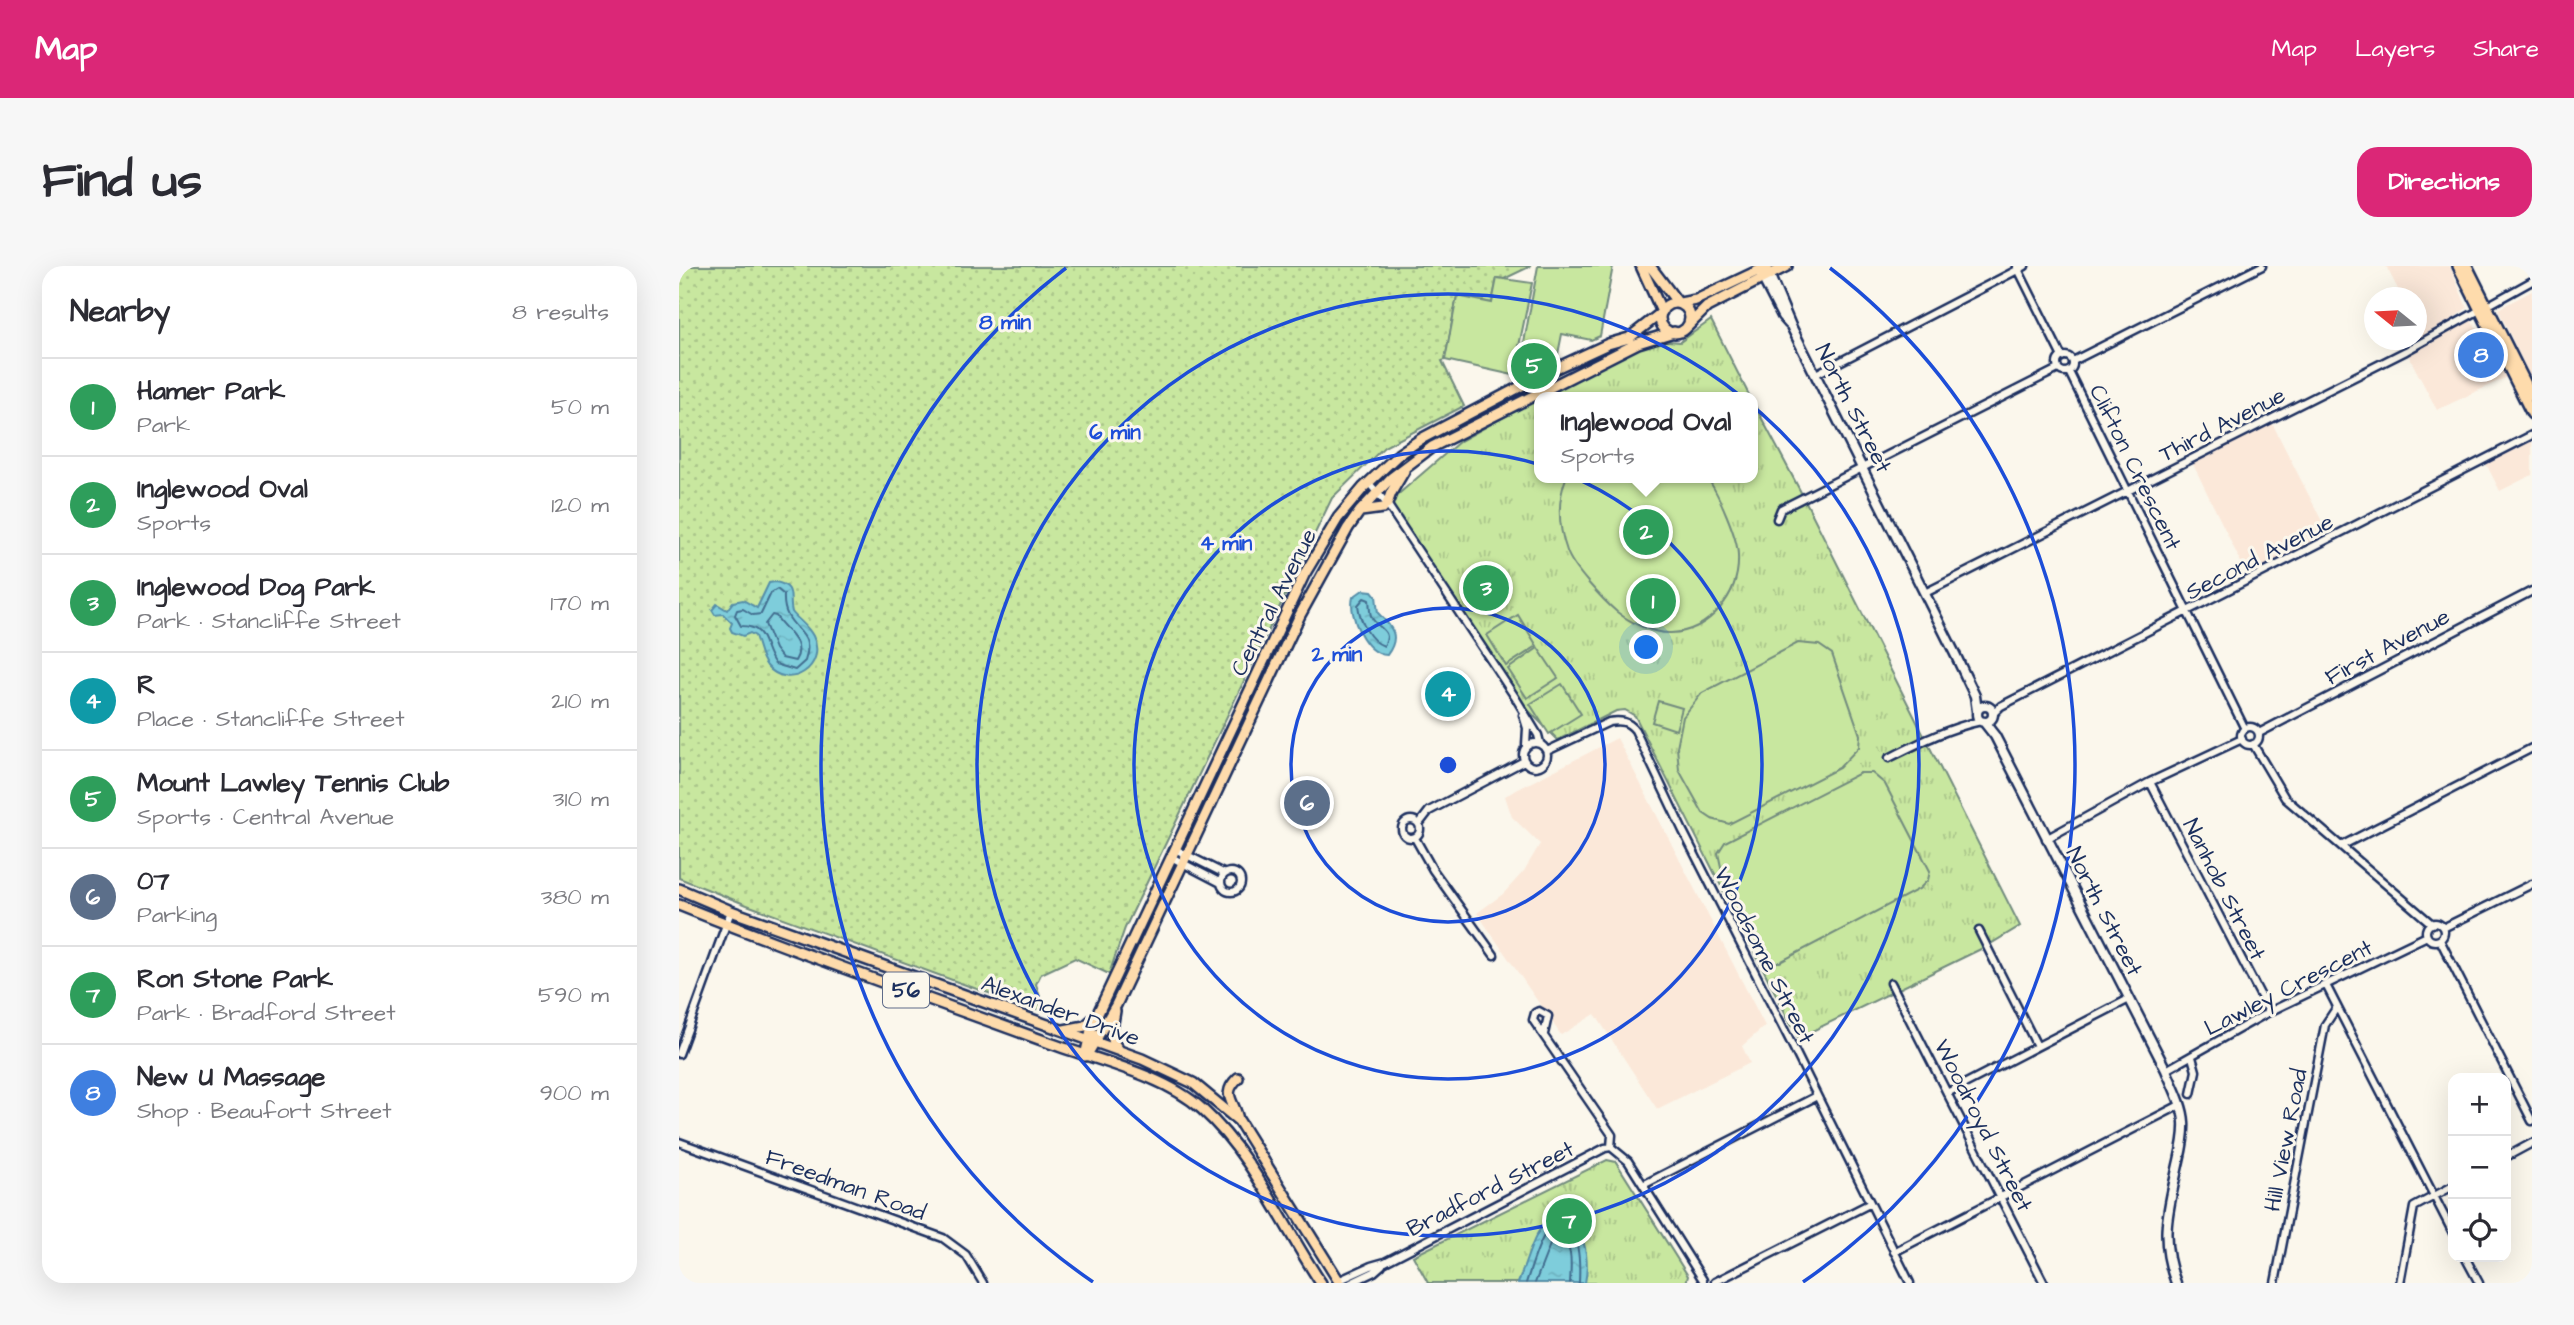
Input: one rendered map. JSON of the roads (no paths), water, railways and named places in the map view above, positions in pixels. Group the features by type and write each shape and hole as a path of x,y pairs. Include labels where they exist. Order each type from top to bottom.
{"main road":[{"path":"1641,266 1661,312 1662,325 1674,332 1687,327 1707,307 1765,271"},
{"path":"1650,266 1690,313 1687,327"},
{"path":"1661,312 1669,304 1696,300 1765,271 1787,266"},
{"path":"2458,266 2532,396"},
{"path":"2467,266 2532,414"},
{"name":"North Street","path":"1765,271 2046,839 2167,1070 2184,1122 2183,1143 2167,1215 2165,1240 2168,1261 2176,1283"},
{"name":"Central Avenue","path":"1092,1042 1097,1016 1173,853 1312,559 1338,518 1366,484 1399,454 1421,439 1554,369 1608,344 1629,338 1661,312"},
{"name":"Central Avenue","path":"1541,392 1647,339 1674,332"},
{"path":"1514,391 1529,398"},
{"name":"Central Avenue","path":"1086,1056 1116,1005 1300,615 1333,552 1360,511 1375,494 1432,447 1534,396"},
{"path":"1360,511 1385,506 1409,464"},
{"name":"Alexander Drive","path":"679,889 731,911 1121,1052 1193,1083 1238,1121 1339,1282"},
{"name":"Alexander Drive","path":"679,905 1161,1084 1200,1108 1222,1129 1240,1152 1321,1283"},
{"path":"1116,1005 1112,1036 1114,1045 1121,1052"},
{"path":"1059,1031 1085,1026 1097,1016"},
{"path":"1238,1078 1230,1087 1229,1094 1237,1111 1238,1121"}],"street":[{"path":"2073,361 2262,266"},
{"path":"1816,374 2020,267 2062,357"},
{"name":"Third Avenue","path":"1925,593 2406,351 2532,282"},
{"path":"2062,357 2073,361 2069,372 2063,373 2058,369 2057,362 2062,357"},
{"path":"1777,519 1781,509 2058,369"},
{"name":"Clifton Crescent","path":"2069,372 2245,729"},
{"name":"Second Avenue","path":"1889,758 1925,740 1965,725 2532,435"},
{"path":"1366,484 1393,517 1515,697 1538,735 1539,743 1547,751 1542,765 1534,767 1524,761 1522,754 1526,746 1527,728 1515,697"},
{"name":"First Avenue","path":"2259,733 2532,591"},
{"name":"Woodsome Street","path":"1547,751 1609,722 1619,720 1630,724 1635,730 1910,1283"},
{"path":"2255,728 2259,733 2259,738 2253,744 2246,744 2242,739 2245,729 2255,728"},
{"path":"2046,839 2150,782 2242,739"},
{"path":"1526,746 1539,743"},
{"path":"2253,744 2285,798 2432,924 2443,928 2444,934 2440,940 2434,941 2427,936 2427,929 2432,924"},
{"path":"2341,846 2532,748"},
{"path":"1415,838 1420,832 1419,824 1430,811 1524,761"},
{"name":"Nanhob Street","path":"2150,782 2269,1012"},
{"path":"1419,824 1411,820 1402,825 1404,835 1415,838 1433,870 1494,955"},
{"path":"1173,853 1225,874 1238,874 1242,880 1241,887 1230,892 1185,859"},
{"path":"1221,883 1225,874"},
{"path":"2443,928 2532,884"},
{"path":"679,1054 731,911"},
{"path":"1979,931 2037,1046"},
{"name":"Lawley Crescent","path":"2167,1070 2269,1012 2427,936"},
{"path":"2440,940 2532,1121"},
{"name":"Woodroyd Street","path":"1891,982 2044,1283"},
{"path":"2326,985 2448,1223"},
{"path":"1947,1093 2129,999"},
{"name":"Hill View Road","path":"2275,1283 2325,1025 2337,1007"},
{"path":"1544,1034 1612,1135 1611,1147 1623,1155 1702,1281 1710,1278 1715,1283 1870,1204"},
{"path":"2191,1094 2196,1071 2192,1058"},
{"path":"1643,1185 1817,1097"},
{"path":"1894,1252 2180,1105"},
{"name":"Freedman Road","path":"679,1142 943,1238 966,1255 983,1283"},
{"path":"2511,1154 2532,1143"},
{"name":"Bradford Street","path":"1339,1282 1385,1262 1611,1147"},
{"path":"2400,1283 2414,1207 2448,1189"},
{"name":"Bradford Street","path":"1351,1283 1374,1272 1385,1262"},
{"path":"2468,1262 2479,1283"}],"water":[{"path":"775,582 789,589 792,612 811,632 816,647 811,666 795,676 776,673 767,666 755,636 732,632 732,623 723,614 715,615 712,610 717,604 727,610 733,602 743,600 757,608 769,583"},
{"path":"1363,590 1372,591 1376,596 1378,613 1393,632 1393,642 1387,655 1379,653 1365,641 1356,623 1353,597"},
{"path":"1558,1212 1567,1217 1580,1233 1586,1252 1585,1283 1518,1283 1537,1233"}],"place":[{"name":"New U Massage","path":"2481,355"},
{"name":"Mount Lawley Tennis Club","path":"1534,366"},
{"name":"Inglewood Oval","path":"1646,532"},
{"name":"Inglewood Dog Park","path":"1486,588"},
{"name":"Hamer Park","path":"1653,601"},
{"name":"R","path":"1448,694"},
{"name":"07","path":"1307,803"},
{"name":"Ron Stone Park","path":"1569,1221"}]}
